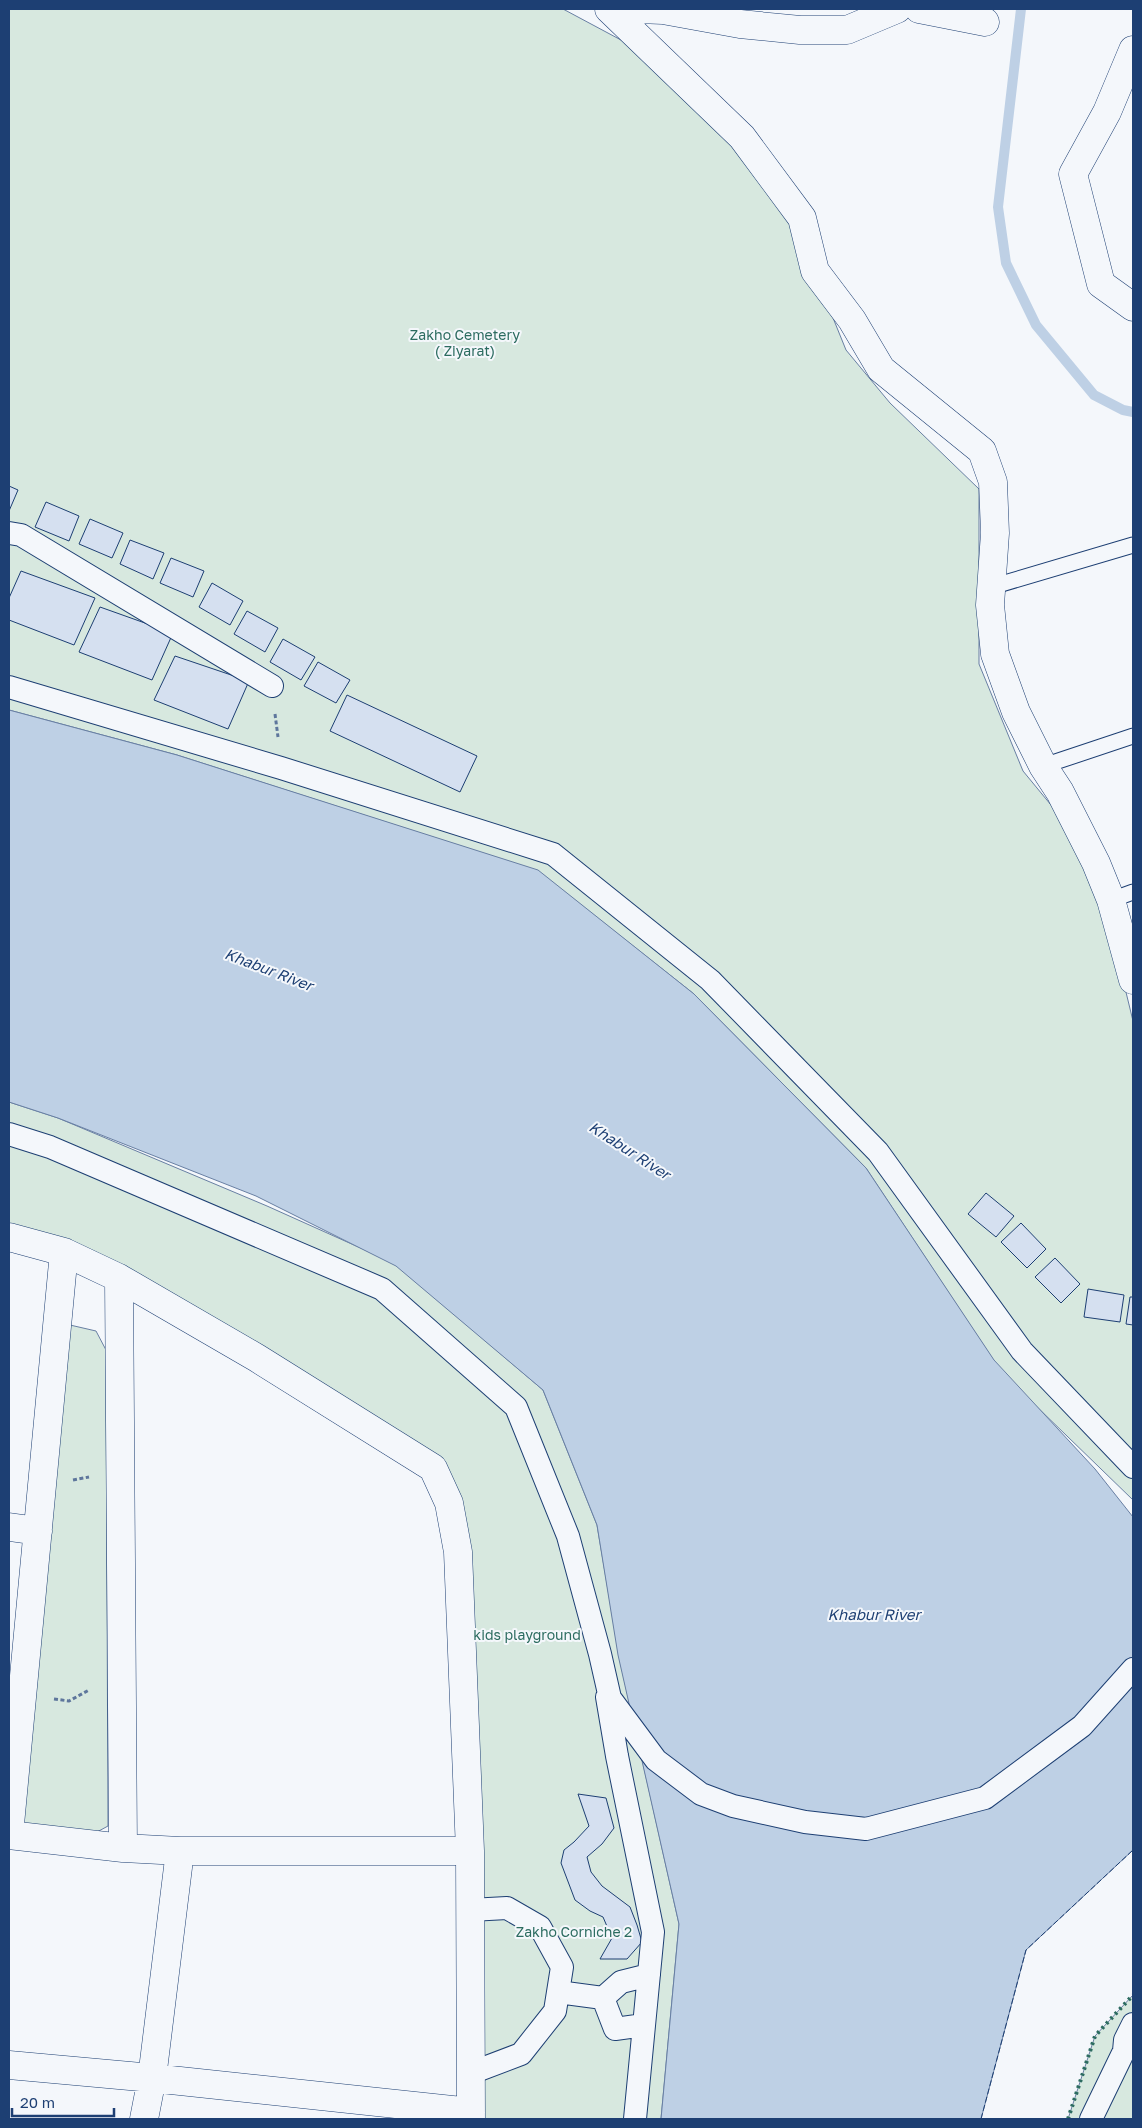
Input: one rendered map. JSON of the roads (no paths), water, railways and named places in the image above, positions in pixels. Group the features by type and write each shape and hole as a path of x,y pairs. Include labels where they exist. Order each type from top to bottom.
{"street":[{"path":"608,9 742,137 802,218 815,271 852,320 881,369 982,450 993,482 995,533 990,605 995,654 1016,712 1043,766 1060,792 1096,863 1122,896 1133,980"},
{"path":"638,9 662,10 740,24 800,30 846,30 897,9"},
{"path":"919,9 985,22"},
{"path":"1133,50 1107,112 1073,174 1101,284 1133,307"},
{"path":"9,533 21,535 272,686"},
{"path":"9,687 281,768 553,854 710,980 878,1152 1022,1351 1133,1467"},
{"path":"9,1134 50,1147 382,1290 516,1407 568,1536 610,1698 656,1760 701,1794 733,1806 805,1822 866,1829 985,1798 1082,1726 1133,1669"},
{"path":"9,1237 64,1252 119,1278 257,1358 433,1468 449,1503 458,1552 470,1851 471,2115 152,2078 9,2065"},
{"path":"64,1252 9,1835 123,1848 180,1851 470,1851"},
{"path":"119,1278 123,1848"},
{"path":"9,1527 38,1531"},
{"path":"600,1654 617,1756 653,1932 635,2119"},
{"path":"144,2119 152,2078 180,1851"},
{"path":"470,1910 507,1908 540,1927 562,1967 555,2011 521,2054 471,2073"},
{"path":"558,1992 603,1998 621,1982 649,1974"},
{"path":"603,1998 615,2029 644,2025"},
{"path":"1091,2119 1124,2051 1125,2040 1133,2024"}],"lane":[{"path":"991,587 1133,544"},
{"path":"1043,766 1133,736"}],"water":[{"name":"Khabur River","path":"9,710 177,755 538,870 694,994 866,1168 994,1360 1095,1469 1133,1517 1133,1850 1026,1950 981,2119 661,2119 679,1924 618,1655 597,1525 543,1390 396,1266 256,1196 58,1118 9,1102"}],"waterway":[{"path":"1021,9 998,207 1006,263 1036,325 1094,395 1123,410 1133,412"}],"park label":[{"name":"Zakho Cemetery ( Ziyarat)","path":"465,342"},
{"name":"kids playground","path":"527,1634"},
{"name":"Zakho Corniche 2","path":"574,1931"}]}
